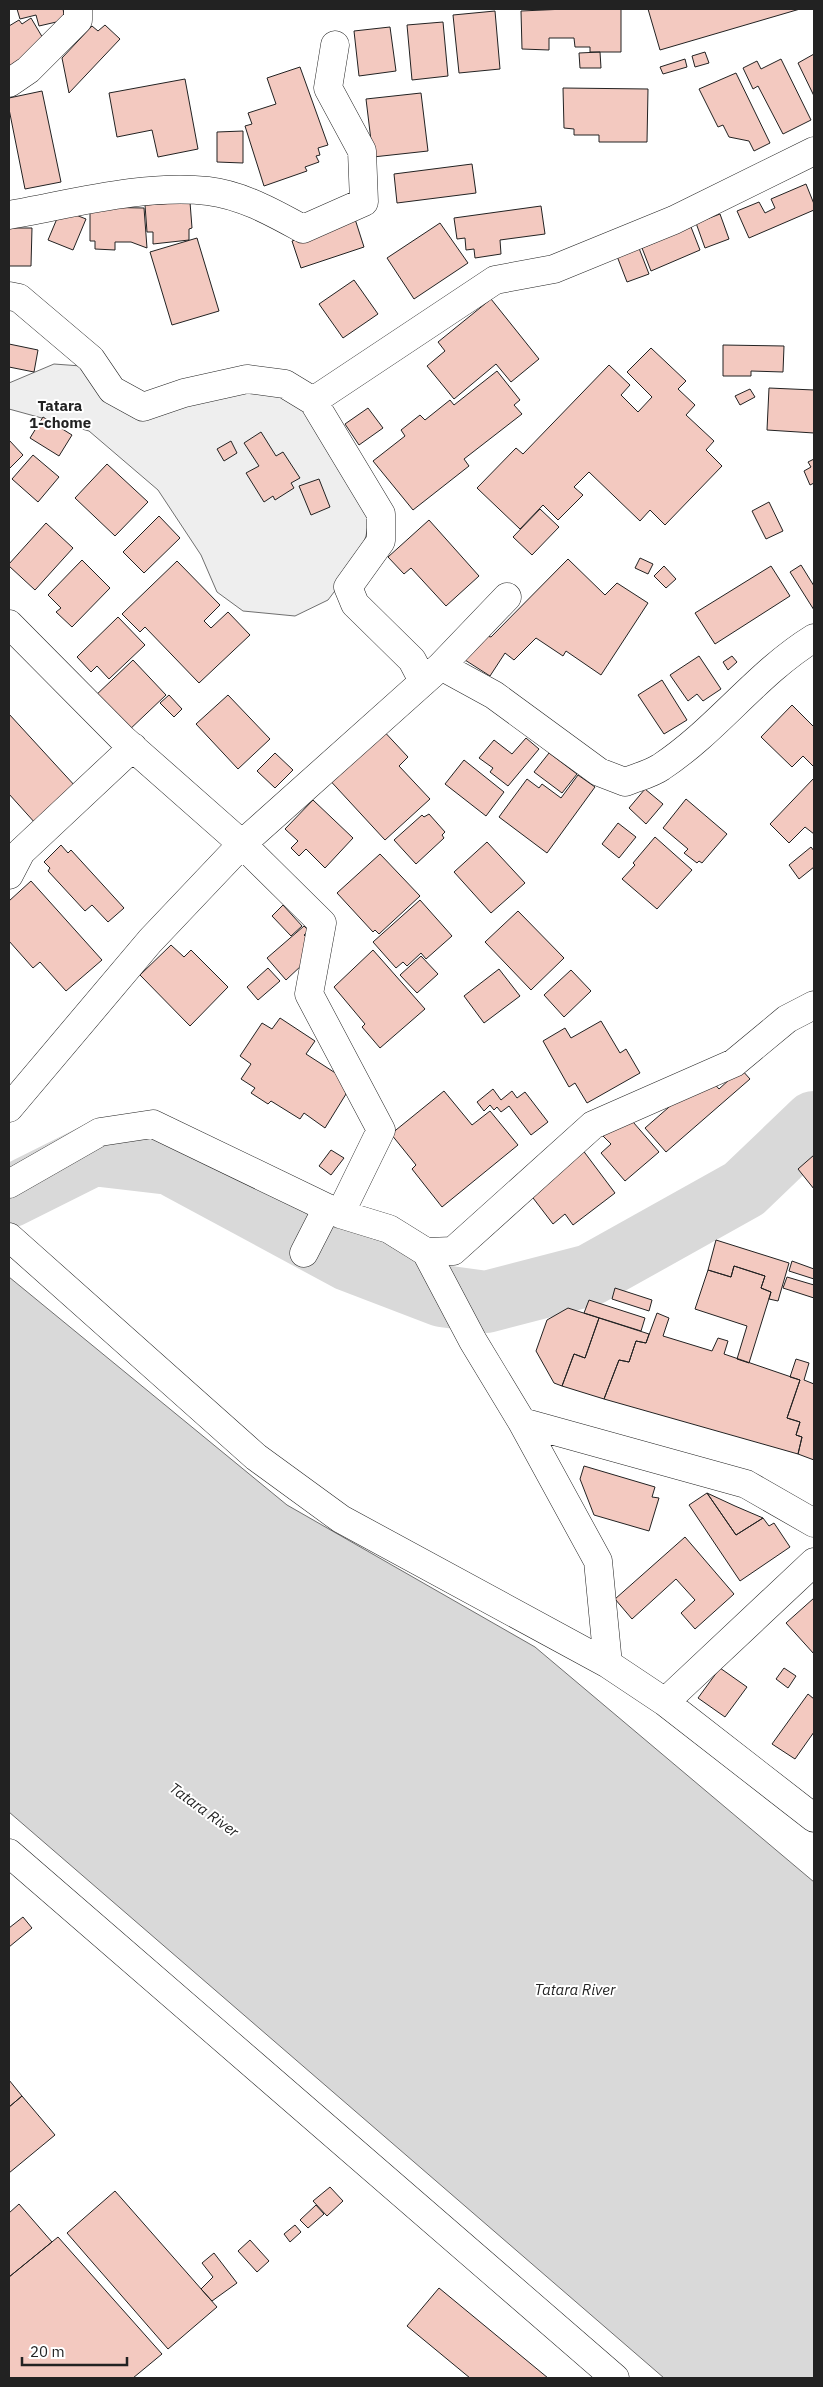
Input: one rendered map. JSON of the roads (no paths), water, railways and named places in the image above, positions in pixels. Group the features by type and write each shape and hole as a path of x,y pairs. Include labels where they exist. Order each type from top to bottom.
{"street":[{"path":"9,83 28,70 78,20 78,9"},
{"path":"9,215 150,191 209,191 262,206 303,229 364,202 362,151 328,88 335,45"},
{"path":"313,401 495,280 554,269 674,220 814,151"},
{"path":"9,296 19,298 91,359 112,390 143,407 184,393 247,379 285,384 313,401 381,514 381,541 348,587 355,604 412,660 432,674 494,695 599,772 625,782 659,768 700,738 792,652 814,638"},
{"path":"9,1108 150,941 242,844 432,674 507,597"},
{"path":"9,624 133,748 242,844 322,922 309,994 380,1130 333,1211 304,1253"},
{"path":"9,874 21,852 133,748"},
{"path":"426,1252 453,1251 593,1125 734,1063 787,1019 814,1005"},
{"path":"9,1184 100,1132 153,1124 333,1211 389,1229 426,1252 473,1341 522,1422 598,1561 608,1664"},
{"path":"9,1237 256,1457 342,1519 608,1664 665,1702 814,1818"},
{"path":"522,1422 746,1484 814,1523"},
{"path":"665,1702 814,1562"},
{"path":"9,1853 615,2378"}],"water":[{"name":"Tatara River","path":"9,1277 287,1505 535,1647 814,1882 814,2378 664,2378 9,1812"}],"waterway":[{"path":"9,1197 93,1155 170,1164 348,1260 442,1296 486,1302 590,1275 744,1189 814,1122"}],"district":[{"name":"Tatara 1-chome","path":"60,414"}]}
